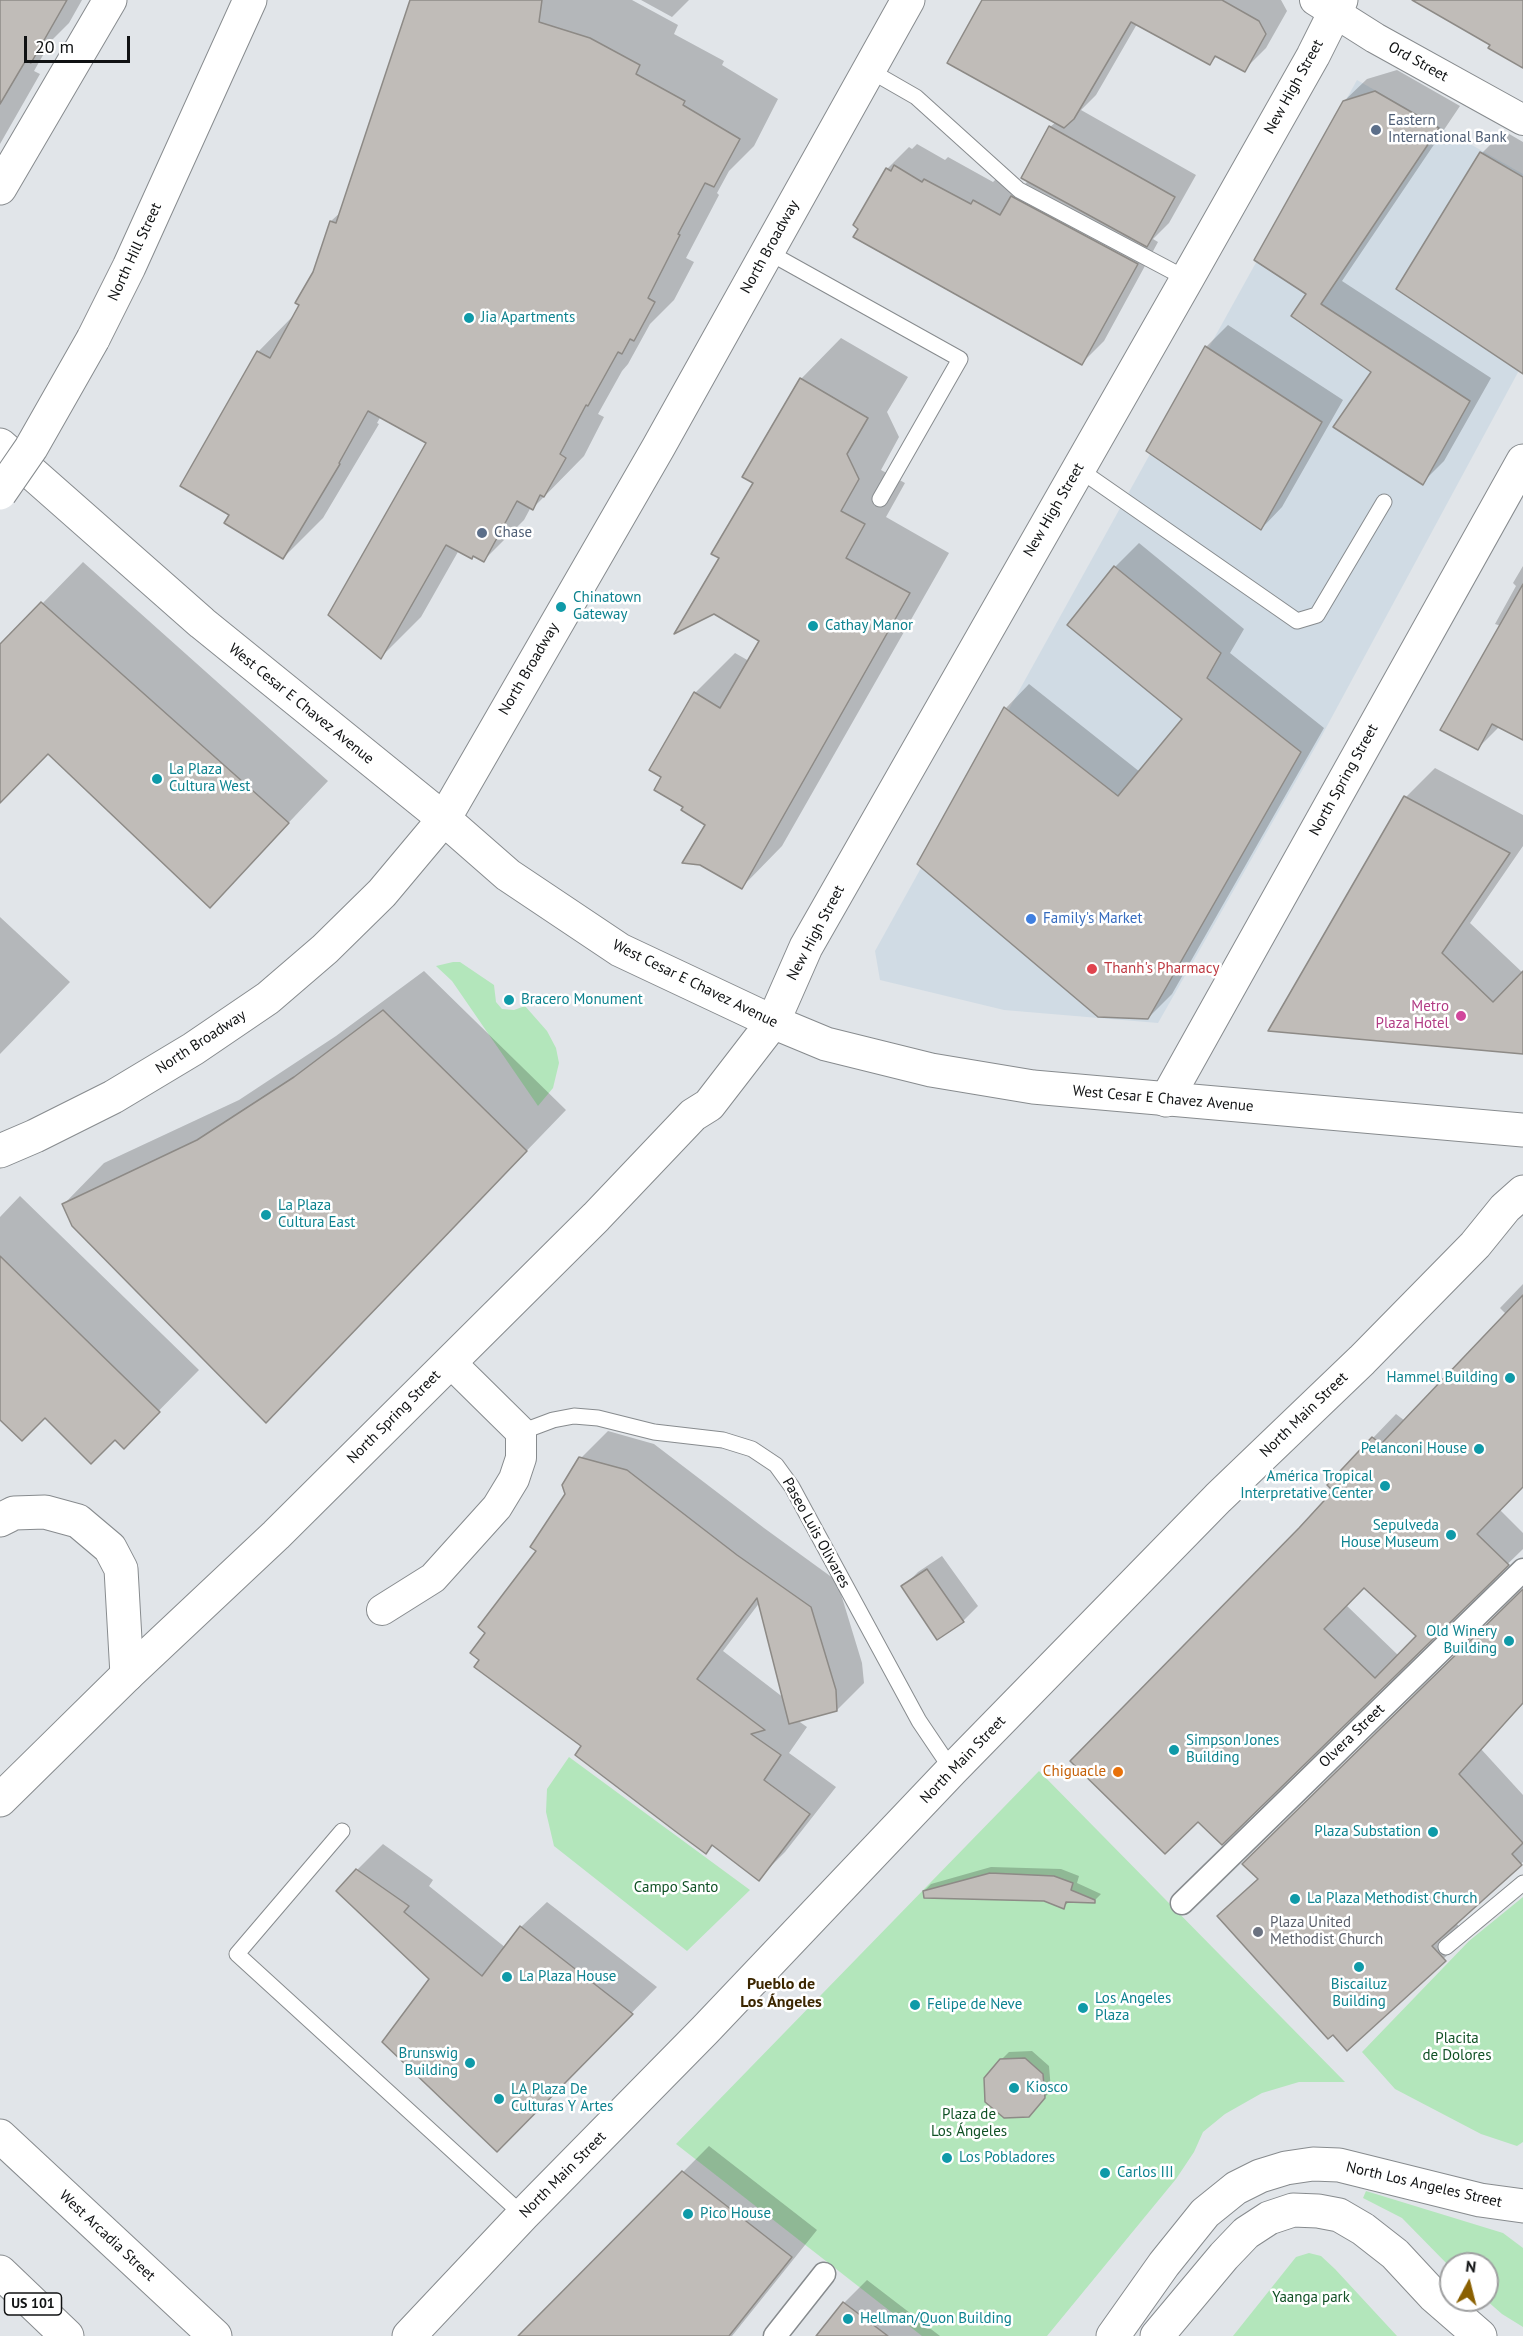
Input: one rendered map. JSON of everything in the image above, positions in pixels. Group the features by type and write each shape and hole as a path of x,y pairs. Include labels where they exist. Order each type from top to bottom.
{"main road":[{"path":"0,188 110,0"},
{"name":"North Hill Street","path":"0,493 31,448 93,339 129,267 250,0"},
{"name":"North Broadway","path":"0,1151 35,1137 113,1097 193,1049 268,998 325,949 382,893 444,819 658,448 908,0"},
{"name":"New High Street","path":"773,1022 806,947 1077,468 1187,279 1330,4"},
{"name":"West Cesar E Chavez Avenue","path":"0,444 202,624 444,819 508,874 620,950 773,1022 826,1044 931,1070 1033,1087 1523,1130"},
{"name":"North Spring Street","path":"1166,1100 1523,461"},
{"name":"North Spring Street","path":"0,1800 127,1675 276,1535 596,1217 693,1115 709,1106 773,1022"},
{"name":"North Main Street","path":"409,2336 952,1770 1210,1506 1370,1352 1475,1245 1504,1208 1523,1192"},
{"path":"0,1520 14,1513 45,1512 78,1521 110,1548 121,1569 127,1675"},
{"name":"West Arcadia Street","path":"0,2136 215,2336"},
{"name":"North Los Angeles Street","path":"1113,2336 1164,2264 1205,2213 1236,2188 1260,2176 1286,2168 1313,2164 1340,2165 1480,2200 1523,2206"},
{"path":"1157,2336 1246,2233 1269,2218 1293,2210 1339,2215 1363,2229 1395,2254 1434,2296 1480,2336"},
{"name":"US 101","path":"0,2272 67,2336"}],"street":[{"name":"Ord Street","path":"1330,4 1375,38 1523,120"},
{"path":"382,1610 433,1578 497,1508 514,1479 521,1458 521,1432 450,1362"},
{"name":"Olvera Street","path":"1182,1903 1523,1569"},
{"path":"775,2336 824,2274"}],"lane":[{"path":"869,70 915,97 1019,189 1187,279"},
{"path":"768,252 960,359 880,499"},
{"path":"1077,468 1297,621 1317,615 1384,501"},
{"name":"Paseo Luis Olivares","path":"521,1432 574,1416 598,1418 654,1432 723,1440 752,1449 776,1466 792,1487 919,1721 952,1770"},
{"path":"342,1831 237,1954 524,2215"},
{"path":"1446,1947 1523,1883"}],"shaded area":[{"path":"1357,80 1523,174 1523,363 1320,739 1158,1023 1004,1010 880,980 875,951"}],"green space":[{"path":"460,962 494,985 496,1002 502,1009 514,1010 525,1006 547,1031 556,1048 559,1063 553,1088 538,1106 452,981 436,966"},
{"name":"Campo Santo","path":"569,1757 750,1890 687,1951 554,1846 546,1812 547,1789"},
{"name":"Plaza de Los Ángeles","path":"1039,1771 1345,2082 1299,2082 1262,2093 1225,2114 1203,2132 1194,2152 1176,2179 1047,2336 922,2336 676,2144"},
{"name":"Placita de Dolores","path":"1523,1897 1523,2142 1517,2146 1481,2134 1395,2089 1362,2052 1469,1941"},
{"path":"1366,2191 1503,2233 1523,2248 1523,2327 1499,2311 1499,2252 1439,2252 1439,2256 1402,2218 1363,2198"},
{"name":"Yaanga park","path":"1309,2253 1321,2256 1335,2269 1397,2336 1233,2336 1296,2257"}],"building":[{"path":"0,0 67,0 31,63 26,60 0,104"},
{"name":"Jia Apartments","path":"410,0 542,0 539,22 590,38 640,65 636,74 685,101 683,105 740,139 714,187 705,183 648,298 655,302 634,341 630,339 622,354 618,352 588,406 586,405 560,454 566,458 544,497 540,495 533,510 517,501 484,562 473,556 472,559 446,545 381,659 328,615 426,443 368,411 340,464 283,559 224,523 229,515 180,486 257,351 270,358 299,305 295,303 313,272 330,221 336,223"},
{"path":"982,0 1222,0 1259,21 1266,34 1245,72 1215,56 1210,65 1131,22 1074,119 1064,128 947,63"},
{"path":"1412,0 1523,0 1523,68 1488,48 1490,45"},
{"path":"1375,91 1439,128 1321,304 1470,401 1423,485 1333,427 1371,372 1291,316 1306,294 1254,260 1343,101"},
{"path":"1049,126 1175,197 1147,247 1021,178"},
{"path":"1480,152 1523,177 1523,374 1396,289"},
{"path":"894,165 922,182 924,179 971,204 973,200 1000,215 1011,196 1138,264 1082,365 853,237 858,229 853,225 886,168 891,171"},
{"path":"1205,346 1322,422 1261,530 1146,451"},
{"name":"Cathay Manor","path":"800,378 868,418 847,454 859,479 841,511 865,524 846,558 910,593 742,889 700,865 682,863 705,825 681,810 683,807 654,790 661,777 649,770 694,692 720,708 759,641 714,614 674,634 719,558 711,554 753,483 742,477"},
{"path":"1114,566 1221,653 1207,678 1301,752 1148,1019 1098,1017 917,864 1004,707 1118,796 1182,719 1067,625"},
{"path":"1523,584 1523,740 1492,724 1478,750 1440,730"},
{"name":"La Plaza Cultura West","path":"41,602 289,823 210,908 48,754 0,803 0,644"},
{"path":"1404,796 1510,853 1442,953 1493,1002 1523,971 1523,1054 1268,1031"},
{"name":"La Plaza Cultura East","path":"383,1010 527,1151 266,1423 72,1226 62,1204 197,1140 294,1077"},
{"path":"0,1256 160,1412 124,1449 115,1440 91,1464 45,1418 22,1441 0,1420"},
{"path":"1523,1295 1523,1487 1477,1534 1509,1565 1222,1845 1198,1822 1165,1854 1070,1761 1299,1528 1333,1491 1327,1485 1372,1437 1381,1444","holes":["1364,1588 1416,1636 1375,1678 1324,1629"]},
{"path":"579,1457 627,1470 737,1555 811,1607 836,1690 837,1711 789,1724 757,1598 697,1679 765,1730 751,1734 781,1755 764,1780 810,1814 759,1881 712,1845 706,1854 675,1831 575,1755 581,1746 474,1667 479,1660 470,1653 485,1633 478,1627 536,1551 530,1547 565,1494 562,1485"},
{"path":"927,1569 964,1622 937,1640 901,1586"},
{"path":"1523,1589 1523,1703 1459,1774 1523,1843 1512,1854 1522,1865 1432,1946 1446,1961 1347,2051 1333,2035 1328,2039 1217,1916 1258,1879 1242,1864"},
{"path":"356,1869 409,1906 404,1912 482,1976 520,1926 633,2014 497,2152 382,2042 429,1979 336,1891"},
{"path":"990,1873 1054,1876 1073,1883 1071,1890 1095,1900 1095,1903 1066,1902 1064,1909 1044,1901 924,1898 923,1891"},
{"name":"Kiosco","path":"1025,2058 1043,2074 1045,2098 1029,2117 1004,2118 985,2102 984,2078 1000,2059"},
{"name":"Pico House","path":"682,2171 792,2257 729,2336 518,2336"},
{"name":"Hellman/Quon Building","path":"843,2302 888,2336 816,2336"}],"place":[{"name":"Eastern International Bank","path":"1376,130"},
{"name":"Jia Apartments","path":"469,318"},
{"name":"Chase","path":"482,533"},
{"name":"Chinatown Gateway","path":"561,607"},
{"name":"Cathay Manor","path":"813,626"},
{"name":"La Plaza Cultura West","path":"157,779"},
{"name":"Family's Market","path":"1031,919"},
{"name":"Thanh's Pharmacy","path":"1092,969"},
{"name":"Bracero Monument","path":"509,1000"},
{"name":"Metro Plaza Hotel","path":"1461,1016"},
{"name":"La Plaza Cultura East","path":"266,1215"},
{"name":"Hammel Building","path":"1510,1378"},
{"name":"Pelanconi House","path":"1479,1449"},
{"name":"América Tropical Interpretative Center","path":"1385,1486"},
{"name":"Sepulveda House Museum","path":"1451,1535"},
{"name":"Old Winery Building","path":"1509,1641"},
{"name":"Simpson Jones Building","path":"1174,1750"},
{"name":"Chiguacle","path":"1118,1772"},
{"name":"Plaza Substation","path":"1433,1832"},
{"name":"La Plaza Methodist Church","path":"1295,1899"},
{"name":"Plaza United Methodist Church","path":"1258,1932"},
{"name":"Biscailuz Building","path":"1359,1967"},
{"name":"La Plaza House","path":"507,1977"},
{"name":"Felipe de Neve","path":"915,2005"},
{"name":"Los Angeles Plaza","path":"1083,2008"},
{"name":"Brunswig Building","path":"470,2063"},
{"name":"Kiosco","path":"1014,2088"},
{"name":"LA Plaza De Culturas Y Artes","path":"499,2099"},
{"name":"Los Pobladores","path":"947,2158"},
{"name":"Carlos III","path":"1105,2173"},
{"name":"Pico House","path":"688,2214"},
{"name":"Hellman/Quon Building","path":"848,2319"}],"district":[{"name":"Pueblo de Los Ángeles","path":"781,1993"}]}
